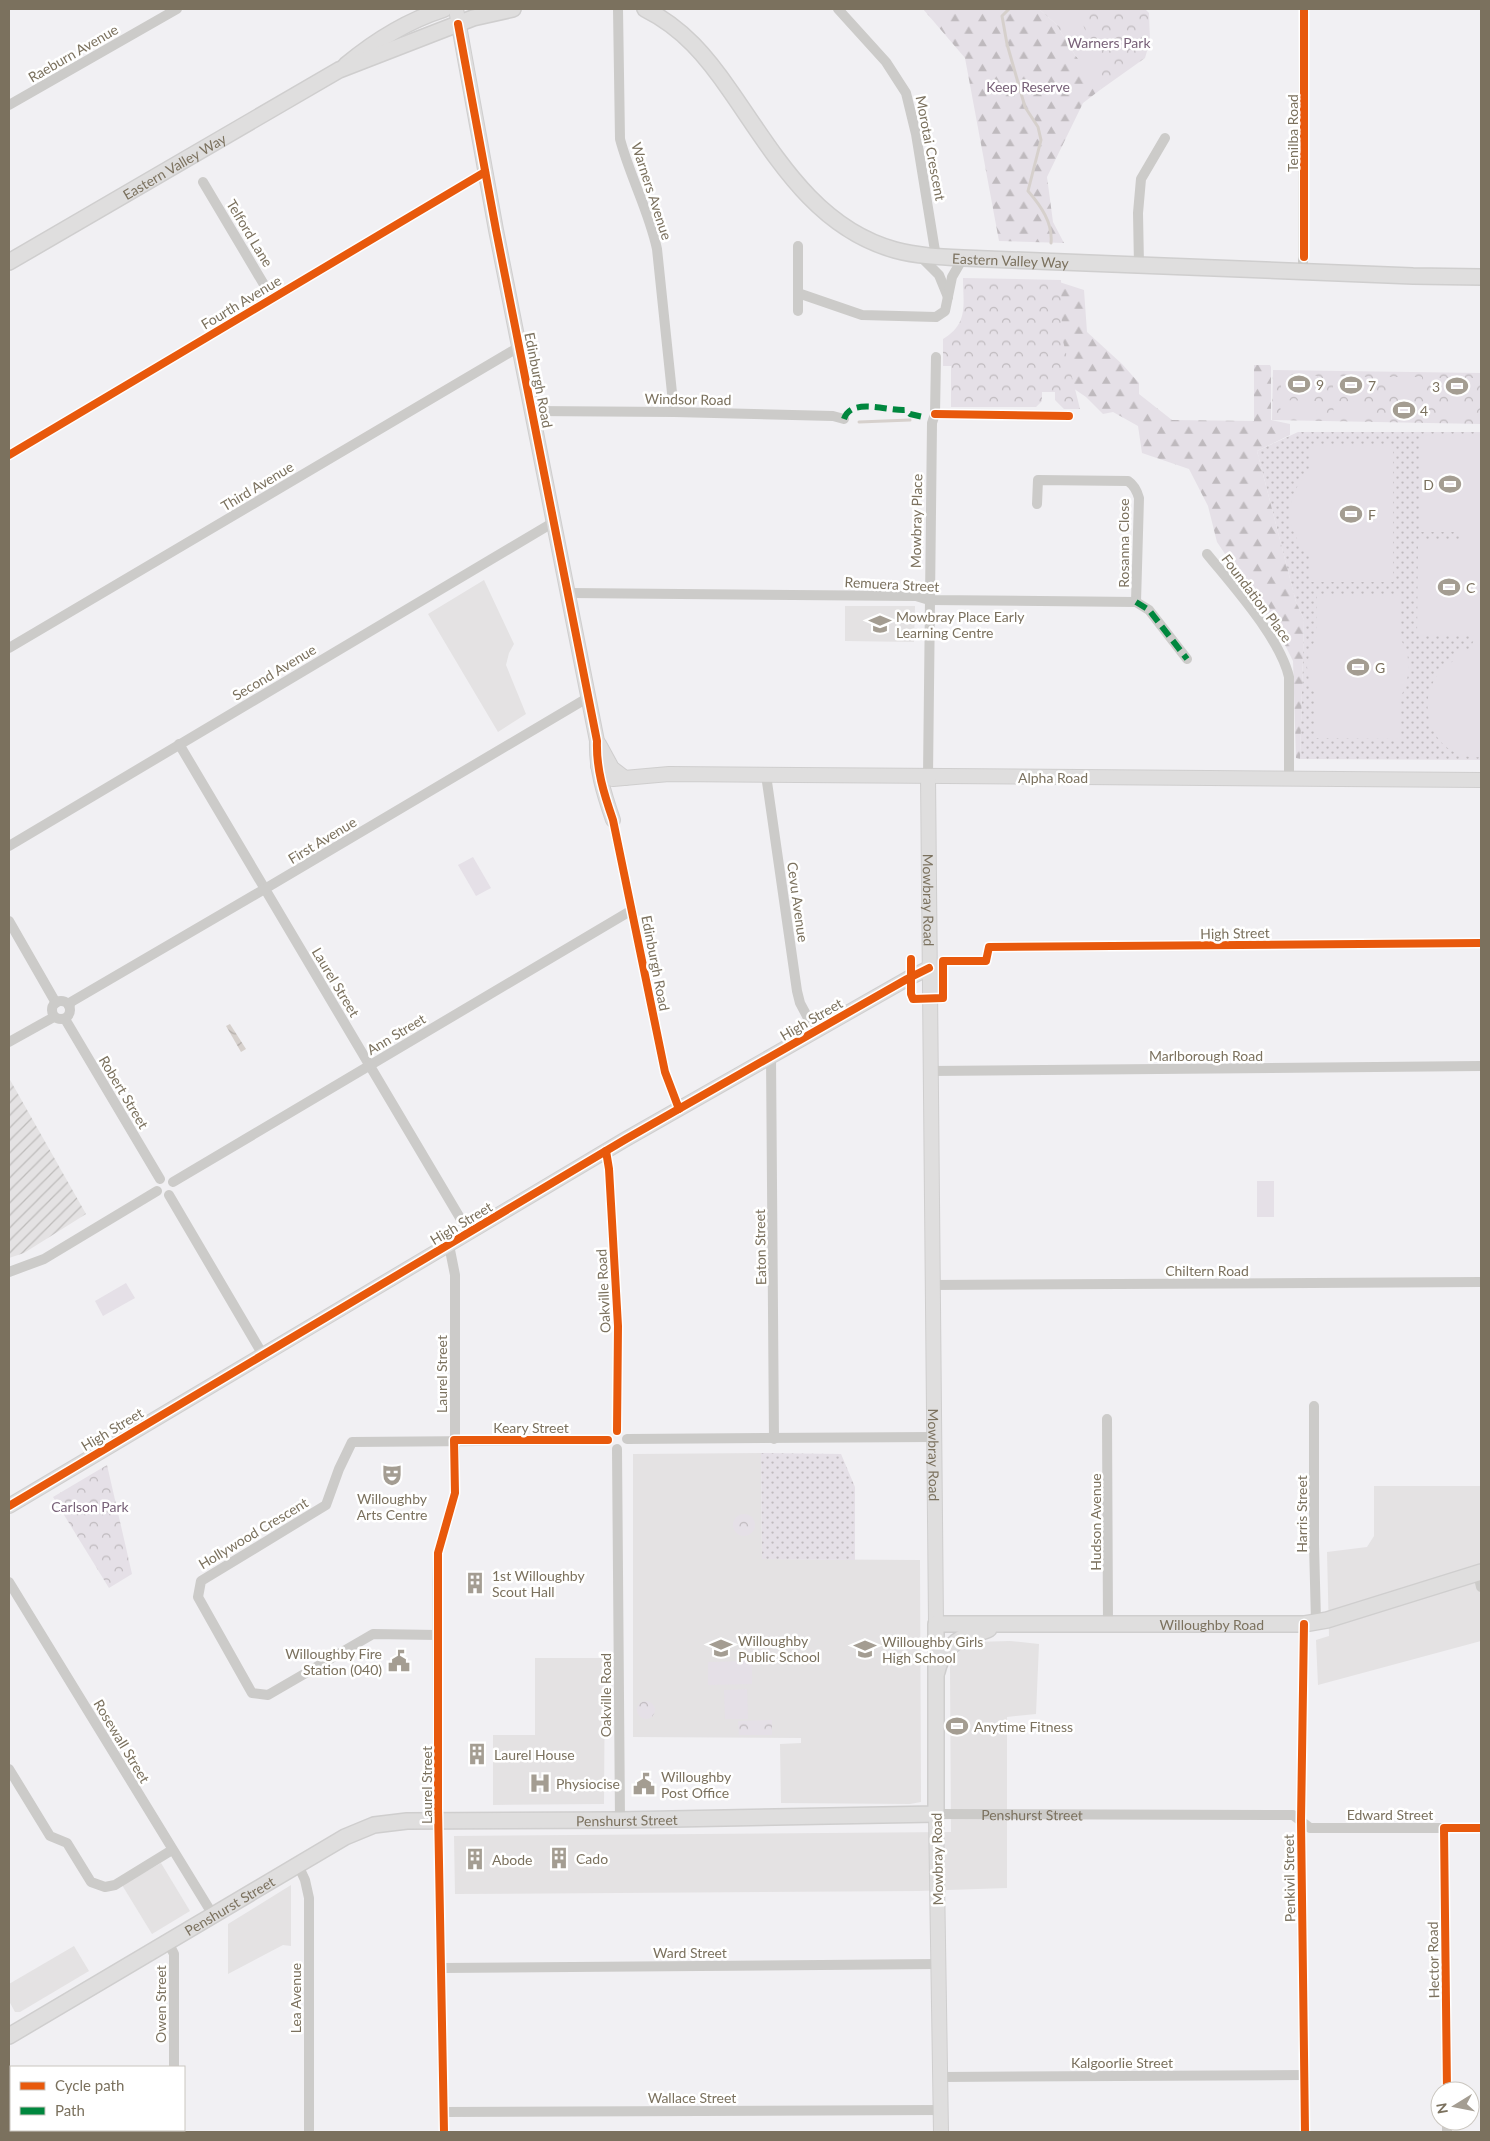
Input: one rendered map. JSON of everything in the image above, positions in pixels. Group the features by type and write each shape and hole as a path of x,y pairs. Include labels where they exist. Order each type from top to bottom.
{"main road":[{"name":"Eastern Valley Way","path":"339,70 395,29 444,9"},
{"name":"Eastern Valley Way","path":"9,262 339,70 457,16 478,17 513,9"},
{"name":"Eastern Valley Way","path":"645,9 675,26 702,52 787,172 807,196 824,212 864,239 894,250 936,257 1481,277"},
{"name":"Edinburgh Road","path":"457,16 519,347 600,746 602,771"},
{"path":"600,746 612,768 625,778 614,786 612,801"},
{"name":"Alpha Road","path":"602,771 613,779 668,774 1481,780"},
{"path":"602,771 612,801 614,820"},
{"path":"602,771 600,783 614,820"},
{"name":"Mowbray Road","path":"928,776 936,1814 941,2132"},
{"name":"High Street","path":"9,1505 606,1151 929,968"},
{"name":"Willoughby Road","path":"936,1624 1310,1623 1480,1577"},
{"path":"936,1676 942,1658 955,1643 965,1636 983,1632 997,1624"},
{"name":"Penshurst Street","path":"9,2036 344,1838 374,1825 407,1821 620,1820 936,1814"}],"street":[{"name":"Raeburn Avenue","path":"9,105 177,9"},
{"name":"Warners Avenue","path":"618,9 620,139 624,156 653,233 657,249 674,412"},
{"name":"Morotai Crescent","path":"838,9 886,62 906,93 916,134 936,257"},
{"name":"Tenilba Road","path":"1304,9 1304,272"},
{"path":"1140,264 1138,213 1141,179 1165,138"},
{"name":"Fourth Avenue","path":"9,455 485,172"},
{"name":"Telford Lane","path":"203,182 272,298"},
{"path":"798,246 798,311"},
{"path":"919,255 939,275 948,297"},
{"path":"798,293 855,313 898,317 941,315 945,310 952,276 963,258"},
{"name":"Third Avenue","path":"9,648 519,347"},
{"name":"Mowbray Place","path":"928,776 932,423 935,414 936,357"},
{"name":"Windsor Road","path":"532,411 833,416 844,420"},
{"path":"935,414 1069,416"},
{"name":"Rosanna Close","path":"1037,504 1038,480 1128,481 1132,484 1138,492 1136,602"},
{"name":"Second Avenue","path":"9,846 554,522"},
{"name":"Foundation Place","path":"1206,554 1271,636 1286,663 1289,677 1289,779"},
{"name":"Remuera Street","path":"568,592 916,596 929,600 1136,602"},
{"path":"1136,602 1149,610 1188,659"},
{"name":"First Avenue","path":"69,1006 71,1002 589,696"},
{"name":"Laurel Street","path":"179,744 469,1233"},
{"name":"Cevu Avenue","path":"766,775 797,991 800,1002 815,1031"},
{"name":"Edinburgh Road","path":"614,820 665,1072 679,1109"},
{"name":"Ann Street","path":"173,1182 632,910"},
{"path":"9,921 56,1003"},
{"name":"High Street","path":"989,947 1481,943"},
{"path":"62,1001 69,1006 70,1012 65,1019 59,1020 54,1017 52,1011 56,1003 62,1001"},
{"path":"9,1042 54,1017"},
{"name":"Robert Street","path":"65,1019 160,1179"},
{"name":"Eaton Street","path":"771,1056 774,1438"},
{"name":"Marlborough Road","path":"930,1071 1481,1066"},
{"name":"Oakville Road","path":"606,1151 609,1169 618,1326 617,1431"},
{"path":"168,1178 173,1182 174,1190 169,1195 161,1195 157,1191 157,1184 160,1179 168,1178"},
{"path":"9,1272 44,1259 157,1191"},
{"path":"169,1195 263,1354"},
{"name":"Laurel Street","path":"444,2132 437,1635 438,1553 455,1494 455,1275 449,1245"},
{"name":"Chiltern Road","path":"932,1286 1481,1282"},
{"name":"Harris Street","path":"1310,1623 1314,1544 1314,1406"},
{"name":"Hudson Avenue","path":"1108,1419 1108,1625"},
{"path":"617,1431 624,1433 627,1440 624,1446 618,1449 611,1446 608,1440 611,1433 617,1431"},
{"path":"627,1440 934,1437"},
{"name":"Keary Street","path":"454,1440 608,1440"},
{"name":"Hollywood Crescent","path":"437,1635 373,1634 268,1695 252,1693 198,1597 201,1581 326,1505 339,1469 352,1442 454,1440"},
{"name":"Oakville Road","path":"618,1449 620,1820"},
{"name":"Rosewall Street","path":"9,1582 213,1916"},
{"name":"Penkivil Street","path":"1306,2132 1301,1821 1310,1623"},
{"path":"9,1769 50,1836 67,1843 88,1878 95,1884 105,1887 115,1884 172,1850"},
{"name":"Penshurst Street","path":"936,1814 967,1816 1293,1815 1301,1821"},
{"name":"Edward Street","path":"1301,1821 1310,1828 1481,1828"},
{"name":"Hector Road","path":"1444,1828 1447,2081"},
{"name":"Lea Avenue","path":"298,1865 305,1880 309,1898 309,2132"},
{"name":"Owen Street","path":"168,1942 174,1954 174,2066"},
{"name":"Ward Street","path":"441,1968 939,1964"},
{"name":"Kalgoorlie Street","path":"940,2077 1304,2075"},
{"path":"9,2086 9,2132"},
{"name":"Wallace Street","path":"444,2112 941,2110"}],"shaded area":[{"path":"484,580 514,644 506,665 526,714 498,732 428,614"},
{"name":"Mowbray Place Early Learning Centre","path":"845,606 915,606 914,642 845,641"},
{"path":"9,1078 86,1214 24,1253 9,1258"},
{"name":"Willoughby Public School","path":"761,1453 762,1559 920,1560 921,1802 910,1804 781,1803 780,1744 801,1743 801,1738 633,1737 633,1454"},
{"path":"1374,1486 1481,1486 1481,1641 1318,1685 1316,1640 1329,1636 1327,1552 1367,1547 1374,1536"},
{"path":"1010,1641 1039,1644 1036,1714 1007,1717 1007,1888 919,1891 455,1894 454,1836 951,1832 950,1667 960,1650 975,1642"},
{"path":"535,1658 605,1658 604,1804 493,1805 493,1735 535,1735"},
{"path":"161,1863 190,1911 152,1934 122,1885"},
{"path":"291,1885 291,1946 283,1945 228,1974 228,1924"},
{"path":"74,1946 89,1971 20,2012 15,2012 9,2001 9,1984"}],"green space":[{"name":"Keep Reserve","path":"923,9 1039,9 1056,24 1075,55 1102,83 1100,90 1083,103 1047,177 1053,222 1064,243 999,241 965,58"},
{"name":"Warners Park","path":"1039,9 1145,9 1149,13 1150,41 1145,58 1100,90 1101,83 1075,55 1056,24"},
{"path":"1058,9 1077,9 1094,53 1103,67 1101,79 1087,82"},
{"path":"963,278 1061,280 1062,337 1080,409 1064,409 1055,400 1055,392 1042,392 1042,401 1036,407 951,407 951,366 943,366 943,339 957,327 961,320 964,305"},
{"path":"1053,280 1084,290 1087,332 1122,364 1139,383 1139,394 1172,420 1254,421 1254,365 1270,365 1271,420 1290,424 1290,435 1257,451 1296,602 1304,620 1300,759 1296,758 1293,661 1282,639 1217,542 1208,506 1189,469 1142,453 1138,426 1113,412 1103,414 1086,397 1067,384"},
{"path":"1273,370 1481,373 1481,424 1272,420"},
{"name":"9","path":"1281,375 1317,376 1317,392 1281,392"},
{"name":"7","path":"1333,376 1370,377 1369,393 1333,393"},
{"path":"1386,377 1422,377 1422,394 1386,393"},
{"name":"3","path":"1439,378 1474,378 1474,395 1439,394"},
{"path":"1281,400 1317,401 1316,417 1280,417"},
{"path":"1334,401 1369,402 1369,418 1333,418"},
{"name":"4","path":"1386,402 1422,402 1422,419 1386,419"},
{"path":"1439,403 1475,403 1475,419 1439,419"},
{"path":"1298,432 1481,432 1481,760 1300,759 1304,620 1296,602 1257,451"},
{"path":"1419,435 1481,436 1481,757 1462,755 1447,748 1436,735 1429,720 1428,703 1431,687 1440,672 1455,660 1455,650 1469,650 1476,636 1417,635 1418,539 1461,539 1456,532 1419,532"},
{"name":"F","path":"1309,445 1393,445 1393,582 1309,582 1309,553 1295,534 1290,512 1295,491 1309,472"},
{"name":"G","path":"1317,595 1401,596 1400,638 1407,651 1409,668 1406,686 1400,698 1399,739 1315,738 1316,696 1310,685 1307,667 1310,650 1316,638"},
{"path":"473,857 491,888 476,896 458,865"},
{"path":"1257,1181 1274,1181 1274,1217 1257,1217"},
{"path":"126,1283 135,1298 103,1316 95,1301"},
{"path":"761,1453 841,1454 855,1487 855,1560 762,1559"},
{"name":"Carlson Park","path":"107,1465 132,1574 109,1588 53,1497"},
{"path":"744,1514 752,1517 755,1525 752,1533 744,1536 736,1533 733,1525 736,1517"},
{"path":"752,1661 752,1684 708,1685 708,1662"},
{"path":"747,1689 748,1719 725,1719 724,1690"},
{"path":"646,1701 652,1704 655,1710 652,1716 646,1719 640,1716 637,1710 640,1704"},
{"path":"772,1720 772,1735 739,1735 738,1721"}],"water":[{"path":"230,1024 246,1049 241,1052 226,1026"}],"waterway":[{"path":"1009,9 1002,16 1007,44 1025,107 1038,127 1041,140 1028,191 1045,215 1050,229 1051,243"},
{"path":"859,422 910,420"}],"marked path":[{"path":"844,419 848,412 854,408 862,407 905,410 910,414 923,417"},
{"path":"1136,602 1149,610 1187,659"}],"cycle path":[{"path":"1304,9 1304,257"},
{"path":"458,24 496,230 597,741 599,771 613,820 665,1072 679,1109"},
{"path":"9,455 485,172"},
{"path":"935,414 1069,416"},
{"path":"911,959 911,994 913,999 943,998 943,961 986,961 989,947 1481,943"},
{"path":"9,1506 626,1139 929,968"},
{"path":"606,1151 609,1169 618,1326 617,1431"},
{"path":"444,2132 438,1808 438,1553 455,1493 454,1440 608,1440"},
{"path":"1304,1624 1301,1821 1305,2132"},
{"path":"1447,2081 1444,1828 1481,1828"}],"place":[{"name":"9","path":"1299,384"},
{"name":"7","path":"1351,385"},
{"name":"3","path":"1457,386"},
{"name":"4","path":"1404,410"},
{"name":"D","path":"1450,484"},
{"name":"F","path":"1351,514"},
{"name":"C","path":"1449,587"},
{"name":"Mowbray Place Early Learning Centre","path":"880,624"},
{"name":"G","path":"1358,667"},
{"name":"Willoughby Arts Centre","path":"392,1475"},
{"name":"1st Willoughby Scout Hall","path":"475,1583"},
{"name":"Willoughby Public School","path":"721,1648"},
{"name":"Willoughby Girls High School","path":"865,1649"},
{"name":"Willoughby Fire Station (040)","path":"399,1661"},
{"name":"Anytime Fitness","path":"957,1726"},
{"name":"Laurel House","path":"477,1754"},
{"name":"Physiocise","path":"540,1783"},
{"name":"Willoughby Post Office","path":"644,1784"},
{"name":"Cado","path":"559,1858"},
{"name":"Abode","path":"475,1859"}]}
